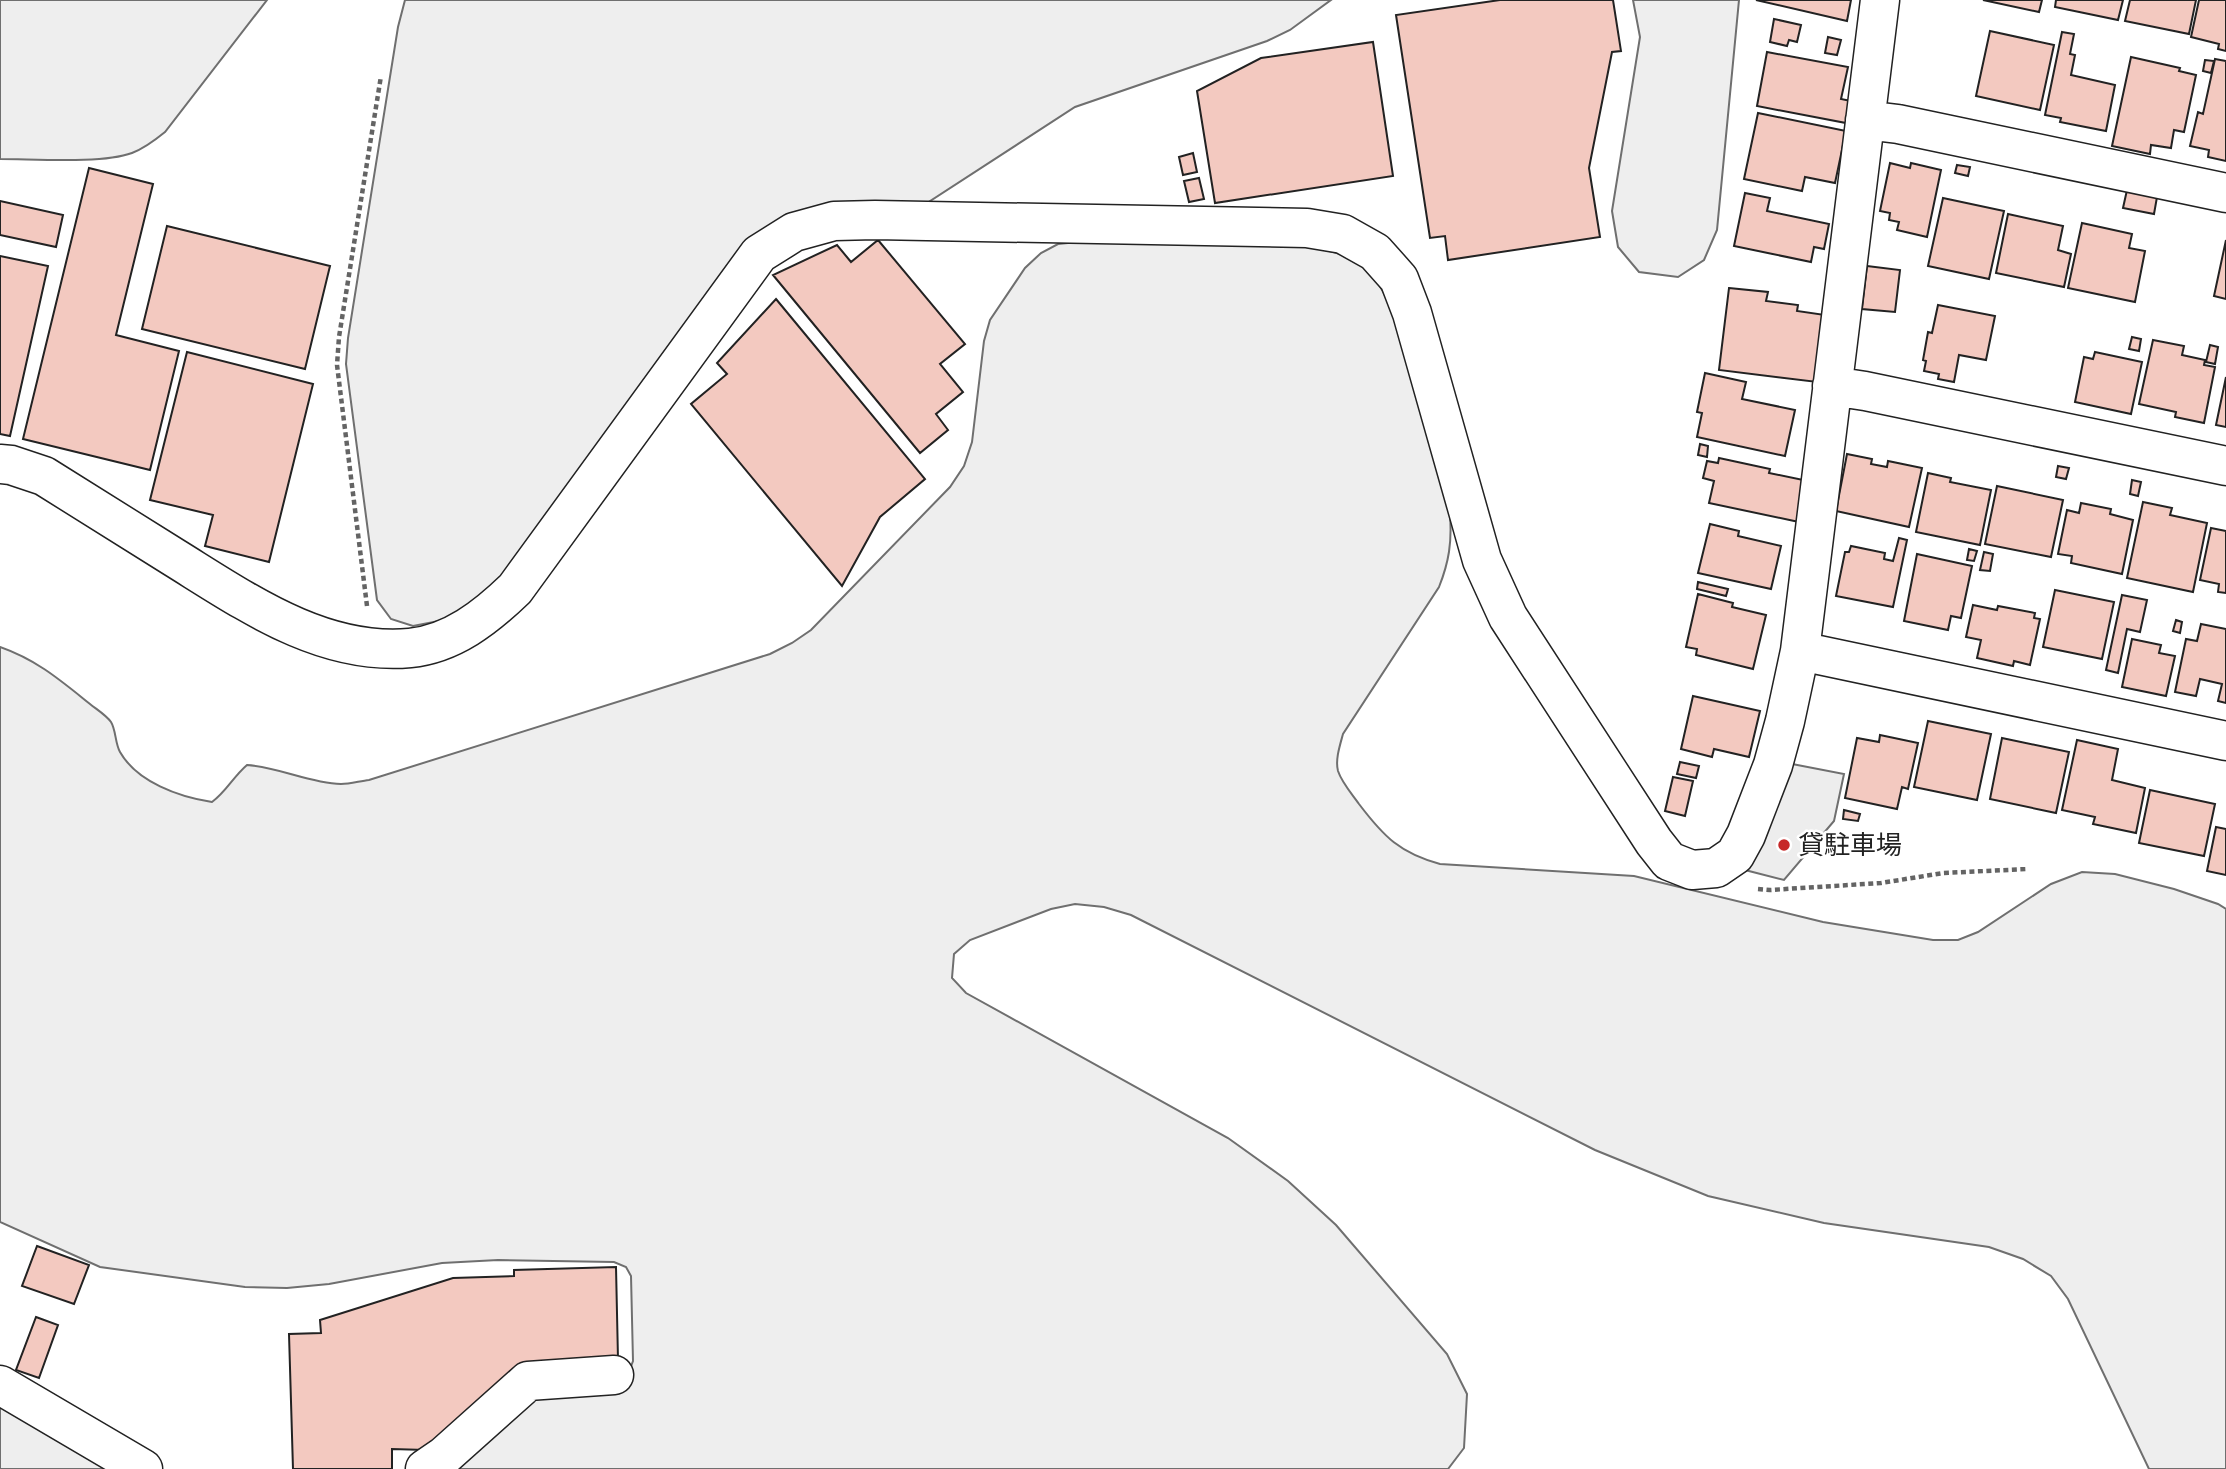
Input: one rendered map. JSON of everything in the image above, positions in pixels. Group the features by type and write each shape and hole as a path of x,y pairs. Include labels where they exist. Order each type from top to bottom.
{"street":[{"path":"0,464 11,464 44,476 246,603 292,626 331,640 372,649 412,648 451,636 486,616 515,589 759,254 794,232 834,220 875,220 1307,228 1343,234 1375,252 1399,279 1412,313 1482,560 1508,617 1654,842 1670,861 1692,870 1716,867 1735,855 1746,835 1773,765 1800,651 1880,0"},
{"path":"1865,120 1898,124 2226,192"},
{"path":"1832,386 2226,466"},
{"path":"1800,651 2226,741"},
{"path":"425,1469 444,1456 528,1381 614,1375"},
{"path":"0,1385 143,1469"}],"path":[{"path":"372,649 337,365 339,337 381,76"},
{"path":"1716,867 1736,887 1770,890 1881,883 1943,873 2028,869"}],"shaded area":[{"path":"0,0 267,0 165,132 132,153 104,159 68,160 0,159"},
{"path":"405,0 1331,0 1290,30 1267,41 1075,107 927,203 786,216 501,577 475,602 444,620 413,626 391,619 377,600 346,364 398,27"},
{"path":"1633,0 1739,0 1717,230 1704,260 1678,277 1639,272 1618,247 1612,211 1640,37"},
{"path":"1078,242 1305,246 1352,259 1363,266 1380,286 1395,318 1450,515 1450,543 1439,587 1343,734 1337,767 1345,784 1368,816 1385,835 1403,849 1440,864 1634,876 1823,922 1933,940 1958,940 1978,932 2051,884 2082,872 2115,874 2174,889 2226,909 2226,1469 2149,1469 2068,1299 2051,1276 2023,1259 1989,1247 1824,1223 1708,1196 1595,1150 1131,915 1104,907 1075,904 1051,909 970,940 954,954 952,978 966,993 1228,1138 1288,1181 1336,1225 1447,1354 1467,1394 1464,1448 1448,1469 447,1469 534,1393 628,1374 633,1361 631,1276 626,1267 614,1262 498,1260 442,1263 329,1284 287,1288 245,1287 100,1267 0,1222 0,647 48,671 106,717 113,725 120,752 137,772 173,792 212,802 247,765 329,783 344,784 369,780 770,654 811,630 950,487 964,466 972,442 984,341 990,320 1025,268 1041,253 1058,244"},
{"name":"貸駐車場","path":"1787,763 1844,774 1834,821 1784,880 1745,870"},
{"path":"0,1399 120,1469 0,1469"}],"building":[{"path":"1500,0 1613,0 1621,51 1612,52 1589,168 1600,237 1448,260 1445,236 1430,238 1396,15"},
{"path":"1756,0 1851,0 1847,21"},
{"path":"1983,0 2042,0 2039,12"},
{"path":"2056,0 2123,0 2118,20 2055,7"},
{"path":"2130,0 2196,0 2189,34 2125,21"},
{"path":"2199,0 2226,0 2226,51 2218,49 2219,44 2191,37"},
{"path":"1774,19 1801,25 1797,42 1789,40 1787,46 1770,42"},
{"path":"1990,31 2054,45 2040,110 1976,96"},
{"path":"2062,32 2074,34 2070,54 2075,55 2071,75 2115,85 2106,131 2060,122 2061,118 2045,115"},
{"path":"1828,37 1841,40 1837,55 1825,53"},
{"path":"1373,42 1393,176 1215,203 1197,91 1261,58"},
{"path":"1767,52 1848,67 1841,99 1851,101 1846,123 1757,106"},
{"path":"2131,57 2180,68 2179,71 2196,75 2184,132 2174,130 2171,148 2151,145 2150,154 2112,146"},
{"path":"2215,59 2226,61 2226,161 2208,157 2209,150 2190,146 2198,112 2203,114"},
{"path":"2205,60 2214,61 2211,73 2203,71"},
{"path":"1758,113 1846,131 1835,183 1805,177 1802,191 1744,179"},
{"path":"1193,153 1197,172 1183,175 1179,157"},
{"path":"1890,163 1910,168 1911,163 1941,170 1927,237 1897,230 1899,222 1889,220 1890,213 1880,211"},
{"path":"1957,165 1970,167 1968,176 1955,173"},
{"path":"89,168 153,184 116,335 179,351 150,470 23,439"},
{"path":"1199,178 1204,199 1189,202 1184,181"},
{"path":"2127,190 2157,197 2154,214 2123,208"},
{"path":"1745,193 1770,198 1767,211 1829,224 1824,249 1814,247 1811,262 1734,246"},
{"path":"1943,198 2004,211 1989,279 1928,266"},
{"path":"0,201 63,215 56,247 0,235"},
{"path":"2008,214 2063,226 2058,250 2071,254 2064,287 1996,273"},
{"path":"2082,223 2132,234 2129,248 2145,251 2135,302 2068,288"},
{"path":"167,226 330,266 305,369 142,329"},
{"path":"878,240 965,344 940,364 963,392 936,414 948,430 920,453 773,275 837,245 851,262"},
{"path":"2226,240 2226,299 2214,296"},
{"path":"0,256 48,266 10,436 0,434"},
{"path":"1867,266 1900,270 1895,312 1862,309"},
{"path":"1729,288 1768,292 1766,301 1798,305 1797,311 1832,316 1817,382 1719,370"},
{"path":"776,299 925,479 880,517 842,586 691,404 727,374 717,363"},
{"path":"1938,305 1995,316 1986,360 1959,355 1954,382 1938,379 1939,374 1924,371 1926,361 1923,360 1928,332 1932,333"},
{"path":"2132,337 2141,339 2139,351 2129,349"},
{"path":"2153,340 2184,346 2182,355 2205,360 2204,365 2215,367 2204,423 2175,417 2176,412 2139,404"},
{"path":"2210,345 2218,347 2215,364 2206,362"},
{"path":"187,352 313,384 269,562 205,546 213,515 150,500"},
{"path":"2095,352 2142,362 2131,414 2075,402 2084,357 2093,359"},
{"path":"1705,373 1746,382 1742,399 1795,410 1785,456 1697,437 1702,413 1697,412"},
{"path":"2226,377 2226,427 2216,425"},
{"path":"1700,444 1708,446 1707,457 1698,455"},
{"path":"1847,454 1872,459 1871,464 1887,467 1888,461 1922,468 1909,527 1836,511"},
{"path":"1719,458 1770,469 1769,473 1808,481 1799,522 1709,503 1714,481 1703,478 1707,461 1718,463"},
{"path":"2058,466 2069,468 2066,479 2056,477"},
{"path":"1928,473 1951,478 1950,482 1991,490 1980,545 1916,532"},
{"path":"2132,480 2141,482 2138,496 2130,494"},
{"path":"1997,486 2063,500 2051,557 1985,544"},
{"path":"2143,502 2172,508 2170,515 2207,523 2193,592 2127,578"},
{"path":"2081,503 2111,509 2110,514 2133,520 2122,574 2071,563 2072,556 2058,554 2067,510 2079,513"},
{"path":"1710,524 1739,531 1738,536 1781,546 1771,589 1698,573"},
{"path":"2211,528 2226,531 2226,593 2218,592 2219,584 2200,580"},
{"path":"1899,538 1907,540 1893,607 1836,596 1845,552 1849,552 1851,546 1885,553 1884,559 1893,561"},
{"path":"1969,549 1977,551 1974,561 1967,560"},
{"path":"1984,552 1993,554 1990,571 1980,570"},
{"path":"1917,554 1972,566 1961,618 1951,616 1948,630 1904,621"},
{"path":"1698,582 1728,589 1726,596 1697,589"},
{"path":"2055,590 2114,602 2102,659 2043,647"},
{"path":"1698,594 1733,603 1732,607 1766,615 1753,669 1696,655 1697,649 1686,647"},
{"path":"2122,595 2147,600 2140,632 2127,629 2118,673 2106,670"},
{"path":"1973,605 1997,610 1998,606 2035,613 2034,618 2040,619 2030,665 2014,661 2013,666 1977,658 1981,640 1966,637"},
{"path":"2176,620 2182,622 2180,633 2173,631"},
{"path":"2201,624 2226,629 2226,703 2218,701 2222,684 2200,679 2196,696 2175,692 2186,639 2197,641"},
{"path":"2132,639 2161,645 2159,653 2175,656 2166,696 2122,687"},
{"path":"1693,696 1760,711 1749,757 1714,749 1712,757 1681,749"},
{"path":"1928,721 1991,734 1977,800 1914,787"},
{"path":"1880,735 1918,743 1908,789 1902,787 1897,809 1845,798 1857,738 1879,742"},
{"path":"2002,738 2069,752 2056,813 1990,799"},
{"path":"2077,740 2118,749 2112,780 2145,788 2136,833 2093,824 2095,817 2062,810"},
{"path":"1680,762 1699,766 1696,778 1677,774"},
{"path":"1673,777 1693,781 1685,816 1665,811"},
{"path":"2150,790 2215,804 2204,856 2139,843"},
{"path":"1844,810 1860,814 1858,821 1843,819"},
{"path":"2216,827 2226,829 2226,875 2207,871"},
{"path":"37,1246 89,1265 74,1304 22,1286"},
{"path":"616,1267 618,1359 426,1450 392,1449 392,1469 293,1469 289,1334 321,1333 320,1320 453,1278 514,1276 514,1270"},
{"path":"36,1317 58,1325 39,1378 16,1370"}],"place":[{"name":"貸駐車場","path":"1784,845"}]}
